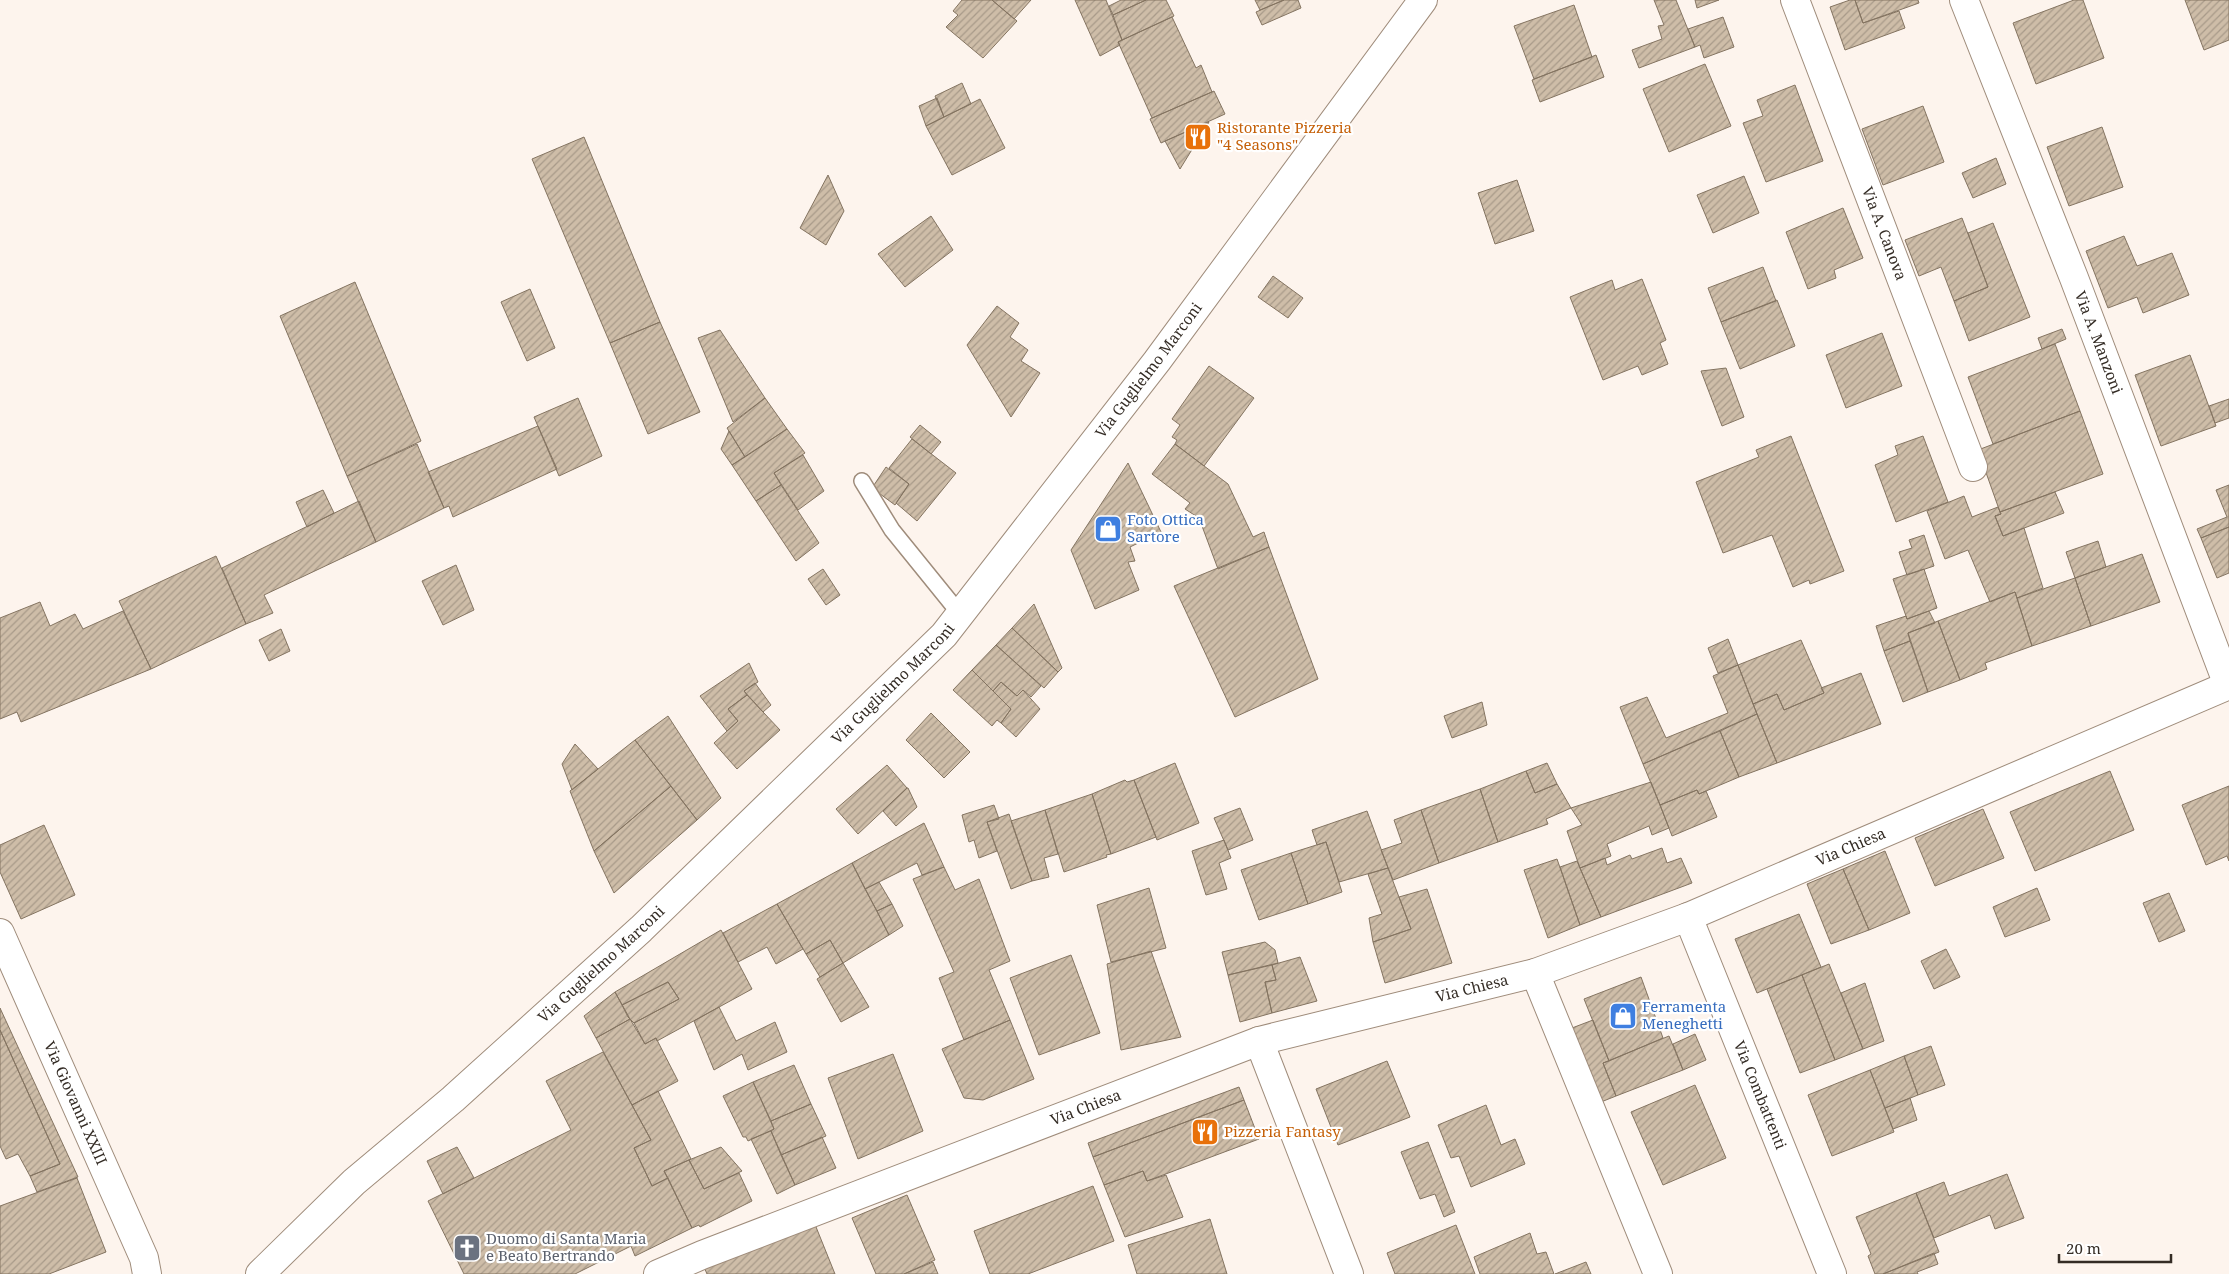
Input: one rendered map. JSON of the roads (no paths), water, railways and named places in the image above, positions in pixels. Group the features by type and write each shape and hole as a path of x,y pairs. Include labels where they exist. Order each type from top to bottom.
{"street":[{"name":"Via Guglielmo Marconi","path":"260,1274 354,1182 453,1099 642,929 944,635 1156,361 1423,0"},
{"name":"Via A. Canova","path":"1795,0 1973,467"},
{"name":"Via A. Manzoni","path":"1964,0 2074,278 2229,685"},
{"name":"Via Chiesa","path":"658,1274 702,1255 1259,1041 1535,973 1688,917 2229,685"},
{"name":"Via Combattenti","path":"1688,917 1832,1274"},
{"name":"Via Giovanni XXIII","path":"0,933 144,1258 147,1274"},
{"path":"1535,973 1658,1274"},
{"path":"1259,1041 1349,1274"}],"lane":[{"path":"862,481 892,530 960,614"}],"place":[{"name":"Ristorante Pizzeria \"4 Seasons\"","path":"1198,137"},
{"name":"Foto Ottica Sartore","path":"1108,529"},
{"name":"Ferramenta Meneghetti","path":"1623,1016"},
{"name":"Pizzeria Fantasy","path":"1205,1132"},
{"name":"Duomo di Santa Maria e Beato Bertrando","path":"467,1248"}]}
